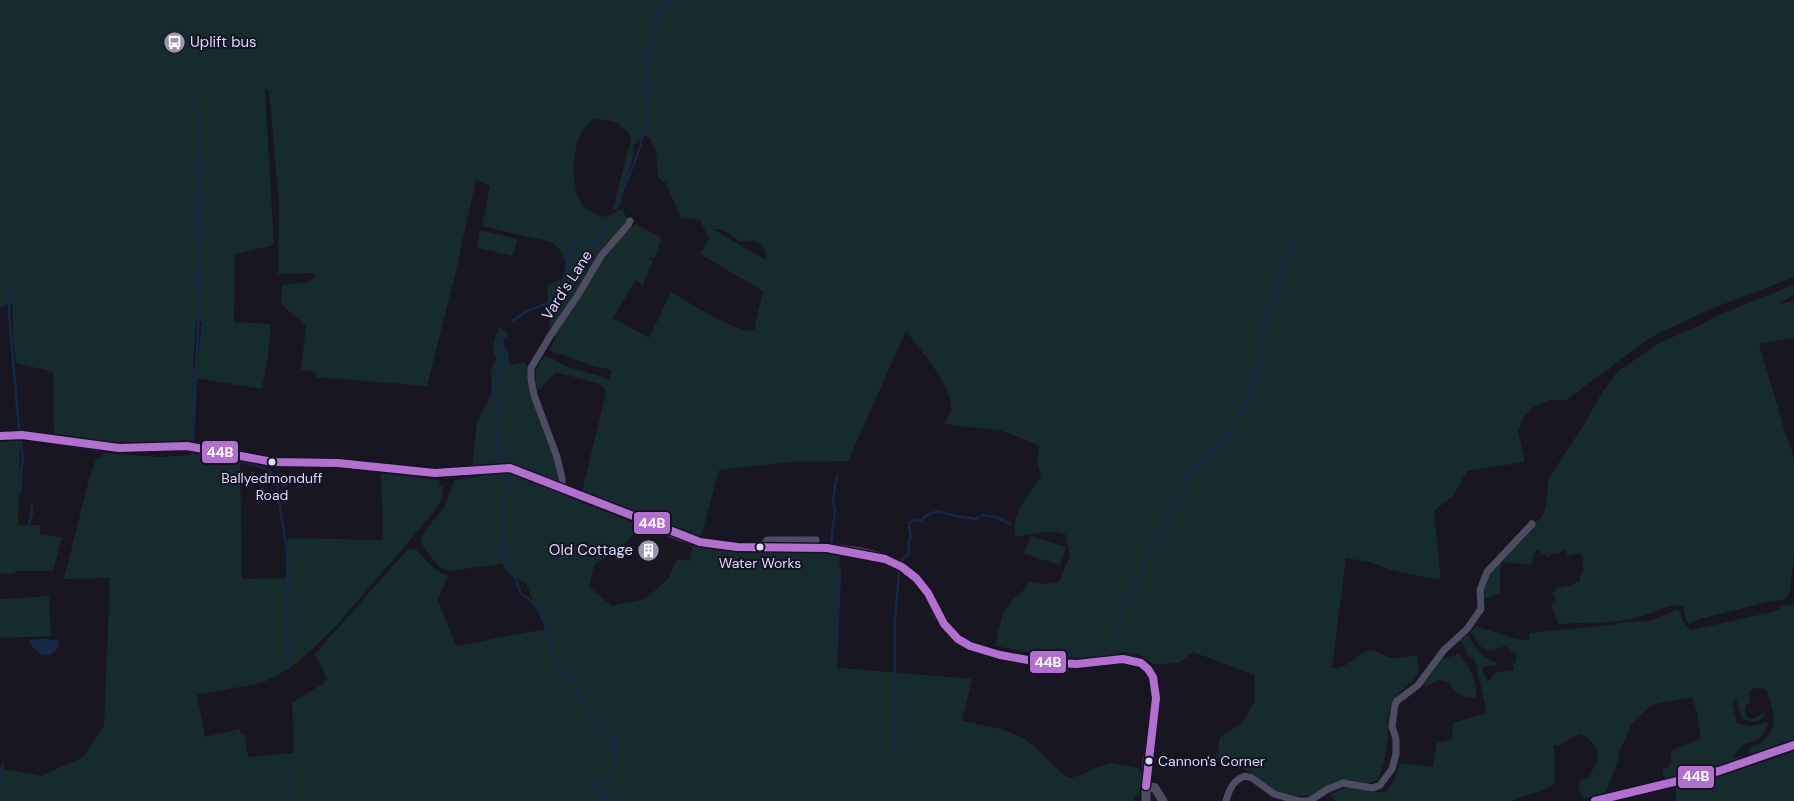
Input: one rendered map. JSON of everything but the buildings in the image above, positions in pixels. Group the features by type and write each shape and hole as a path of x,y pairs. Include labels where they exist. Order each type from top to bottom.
{"street":[{"name":"Vard's Lane","path":"562,489 562,478 557,457 534,395 531,368 601,256 630,221"},
{"path":"0,436 22,435 120,448 196,447 273,462 338,463 435,473 510,468 688,539 711,544 821,548 870,554 897,564 920,582 932,598 938,615 951,632 961,641 973,647 1038,662 1078,664 1123,659 1135,661 1149,670 1154,685 1156,711 1147,764 1146,801"},
{"path":"1226,801 1236,780 1245,776 1252,778 1274,794 1299,800 1314,798 1328,789 1343,783 1373,788 1380,785 1392,769 1396,754 1396,739 1392,726 1397,701 1418,685 1444,650 1467,629 1481,609 1480,590 1487,572 1532,524"},
{"path":"763,547 767,540 816,540"},
{"path":"1595,801 1719,771 1794,745"},
{"path":"1146,786 1155,788 1163,801"}],"green space":[{"path":"0,0 1794,0 1794,277 1706,311 1651,337 1566,400 1549,400 1534,407 1524,416 1518,430 1525,462 1467,471 1454,495 1434,511 1441,580 1395,571 1369,562 1346,558 1332,668 1338,668 1347,664 1362,653 1370,650 1393,658 1417,655 1419,665 1415,678 1396,697 1390,708 1386,753 1377,781 1368,783 1350,780 1337,782 1313,796 1291,796 1271,790 1235,762 1216,759 1220,737 1242,723 1254,702 1255,675 1193,652 1179,663 1153,664 1142,656 1126,652 1082,658 1056,657 995,646 1004,612 1029,582 1044,584 1059,582 1070,556 1066,535 1048,532 1016,537 1014,524 1020,507 1041,476 1037,461 1039,446 1002,431 944,423 950,413 951,404 948,393 936,370 906,331 848,461 789,462 719,470 701,536 668,527 582,492 606,392 600,384 556,372 538,391 536,372 539,363 546,356 568,367 606,378 609,381 612,370 593,366 549,350 556,337 550,333 547,286 562,279 566,262 558,247 551,242 482,226 490,186 476,180 457,267 427,386 316,377 316,372 301,370 306,326 281,304 282,285 311,282 311,279 315,277 315,273 278,274 279,205 269,90 265,90 274,245 235,254 234,322 271,324 262,389 196,378 193,440 139,444 102,443 54,434 53,372 16,363 13,338 13,303 0,308","holes":["596,119 616,123 625,129 631,138 613,209 617,211 621,201 634,153 633,146 644,135 650,138 656,151 658,178 666,183 681,218 700,220 709,239 700,254 763,291 754,330 744,331 724,322 671,292 649,338 613,318 636,280 643,285 653,261 650,259 651,257 654,258 662,238 635,224 632,227 622,209 606,217 596,214 582,205 575,185 574,158 581,133 587,124","721,229 741,242 756,241 760,243 766,254 766,260 714,230","196,321 202,322 196,376 193,364"]},
{"path":"480,230 517,239 513,256 477,248"},
{"path":"1794,285 1794,295 1780,303 1794,300 1794,338 1759,344 1794,457 1794,557 1790,592 1786,599 1767,602 1689,623 1687,622 1683,607 1674,605 1625,620 1558,624 1551,604 1556,602 1552,593 1556,591 1555,589 1580,581 1583,569 1580,553 1568,556 1565,550 1556,554 1552,553 1548,557 1537,550 1533,555 1532,565 1502,562 1500,593 1485,599 1483,598 1488,578 1501,559 1542,516 1546,506 1550,476 1616,373 1659,343 1731,310"},
{"path":"499,327 509,335 502,340 508,353 510,365 525,362 533,397 554,454 558,476 557,484 525,468 516,466 498,465 472,468 477,422 492,392 491,371 492,365 497,359 494,343"},
{"path":"20,440 18,525 40,525 40,535 62,537 53,571 0,573 0,442"},
{"path":"104,453 160,457 203,454 240,461 242,579 286,578 287,538 383,540 381,473 439,480 440,486 443,487 442,499 435,511 338,624 307,654 289,669 262,683 197,695 205,737 240,729 241,734 244,734 248,757 293,753 292,703 327,681 322,667 314,655 408,549 416,550 434,568 448,576 438,600 456,646 545,629 543,616 536,609 526,583 509,573 502,564 449,571 440,567 421,542 421,536 444,507 454,480 506,473 526,478 538,485 640,525 625,543 594,565 589,587 612,606 645,599 668,579 677,559 690,561 693,543 840,552 836,662 839,672 840,668 972,679 962,721 1000,729 1019,736 1035,747 1059,771 1069,778 1112,763 1139,768 1142,774 1140,791 1134,797 1135,801 0,801 0,768 41,776 83,757 104,726 110,578 64,579 89,479 96,459 101,458"},
{"path":"1030,536 1066,547 1060,565 1024,554"},
{"path":"49,596 51,636 0,638 0,599"},
{"path":"1794,604 1794,742 1750,757 1748,749 1766,738 1771,732 1774,719 1766,689 1755,688 1749,692 1750,703 1747,704 1745,713 1747,717 1752,719 1764,713 1765,715 1760,720 1742,719 1736,699 1732,703 1737,723 1749,726 1767,722 1768,724 1759,738 1744,744 1732,757 1743,756 1743,758 1740,761 1673,779 1666,779 1663,775 1663,770 1670,766 1672,750 1701,739 1697,712 1692,697 1652,705 1632,723 1619,752 1619,757 1606,792 1584,799 1579,789 1579,781 1590,777 1598,754 1593,743 1579,734 1558,746 1554,745 1555,782 1546,789 1513,801 1335,801 1330,795 1346,787 1385,793 1394,780 1400,763 1433,767 1437,743 1452,739 1453,723 1487,713 1474,657 1467,655 1466,649 1460,640 1468,635 1482,655 1496,662 1496,665 1484,666 1482,670 1487,680 1490,680 1494,673 1514,670 1513,663 1516,662 1516,653 1510,652 1510,649 1507,649 1506,646 1490,651 1481,647 1471,632 1476,626 1516,639 1530,640 1529,633 1653,620 1679,610 1683,622 1691,630 1772,612 1780,609 1780,607"},
{"path":"1458,654 1472,674 1476,686 1476,697 1467,697 1460,694 1448,682 1439,680 1426,686 1424,684 1442,658"},
{"path":"1794,751 1794,801 1676,801 1676,785 1730,773"}],"water":[{"path":"29,640 57,640 59,645 51,654 43,655 35,650"}],"waterway":[{"path":"614,208 643,136 653,32 657,20 669,0"},
{"path":"193,442 199,306 197,282 200,231 197,217 201,128 196,106 199,93"},
{"path":"512,321 527,311 553,301 569,284 566,257 575,240 590,243 600,238 609,217"},
{"path":"1112,650 1124,601 1141,574 1146,558 1160,530 1179,500 1196,466 1221,444 1251,396 1257,375 1261,335 1293,239"},
{"path":"10,288 9,314 19,429"},
{"path":"504,332 502,335 502,367 492,391 500,403 497,445 505,466"},
{"path":"20,493 23,460 21,442"},
{"path":"192,453 195,456 242,462 265,468"},
{"path":"269,470 276,479 287,553 288,668"},
{"path":"507,472 508,479 504,494 503,549 521,593 537,606 547,629 557,669 574,678 580,696 589,711 599,725 613,737 615,761 609,778 599,778 591,790 615,801"},
{"path":"831,543 835,511 833,499 837,476"},
{"path":"29,524 32,512 31,505"},
{"path":"900,562 909,553 908,543 911,538 909,523 916,520 921,521 925,516 938,511 976,519 979,517"},
{"path":"982,515 995,517 1011,524"},
{"path":"836,665 840,571"},
{"path":"893,751 895,618 899,573"},
{"path":"292,758 292,801"},
{"path":"0,782 3,763"}],"transit line":[{"name":"44B","path":"0,436 22,435 119,448 187,446 273,462 338,463 435,473 510,468 700,542 737,547 827,548 885,559 902,567 916,578 928,593 944,624 958,639 970,646 1000,655 1039,662 1077,664 1123,659 1141,663 1148,669 1153,677 1156,698 1146,786"},
{"name":"44B","path":"1595,801 1719,771 1794,745"}],"place":[{"name":"Uplift bus","path":"174,42"},
{"name":"Ballyedmonduff Road","path":"272,462"},
{"name":"Water Works","path":"760,547"},
{"name":"Old Cottage","path":"649,550"},
{"name":"Cannon's Corner","path":"1149,761"}]}
